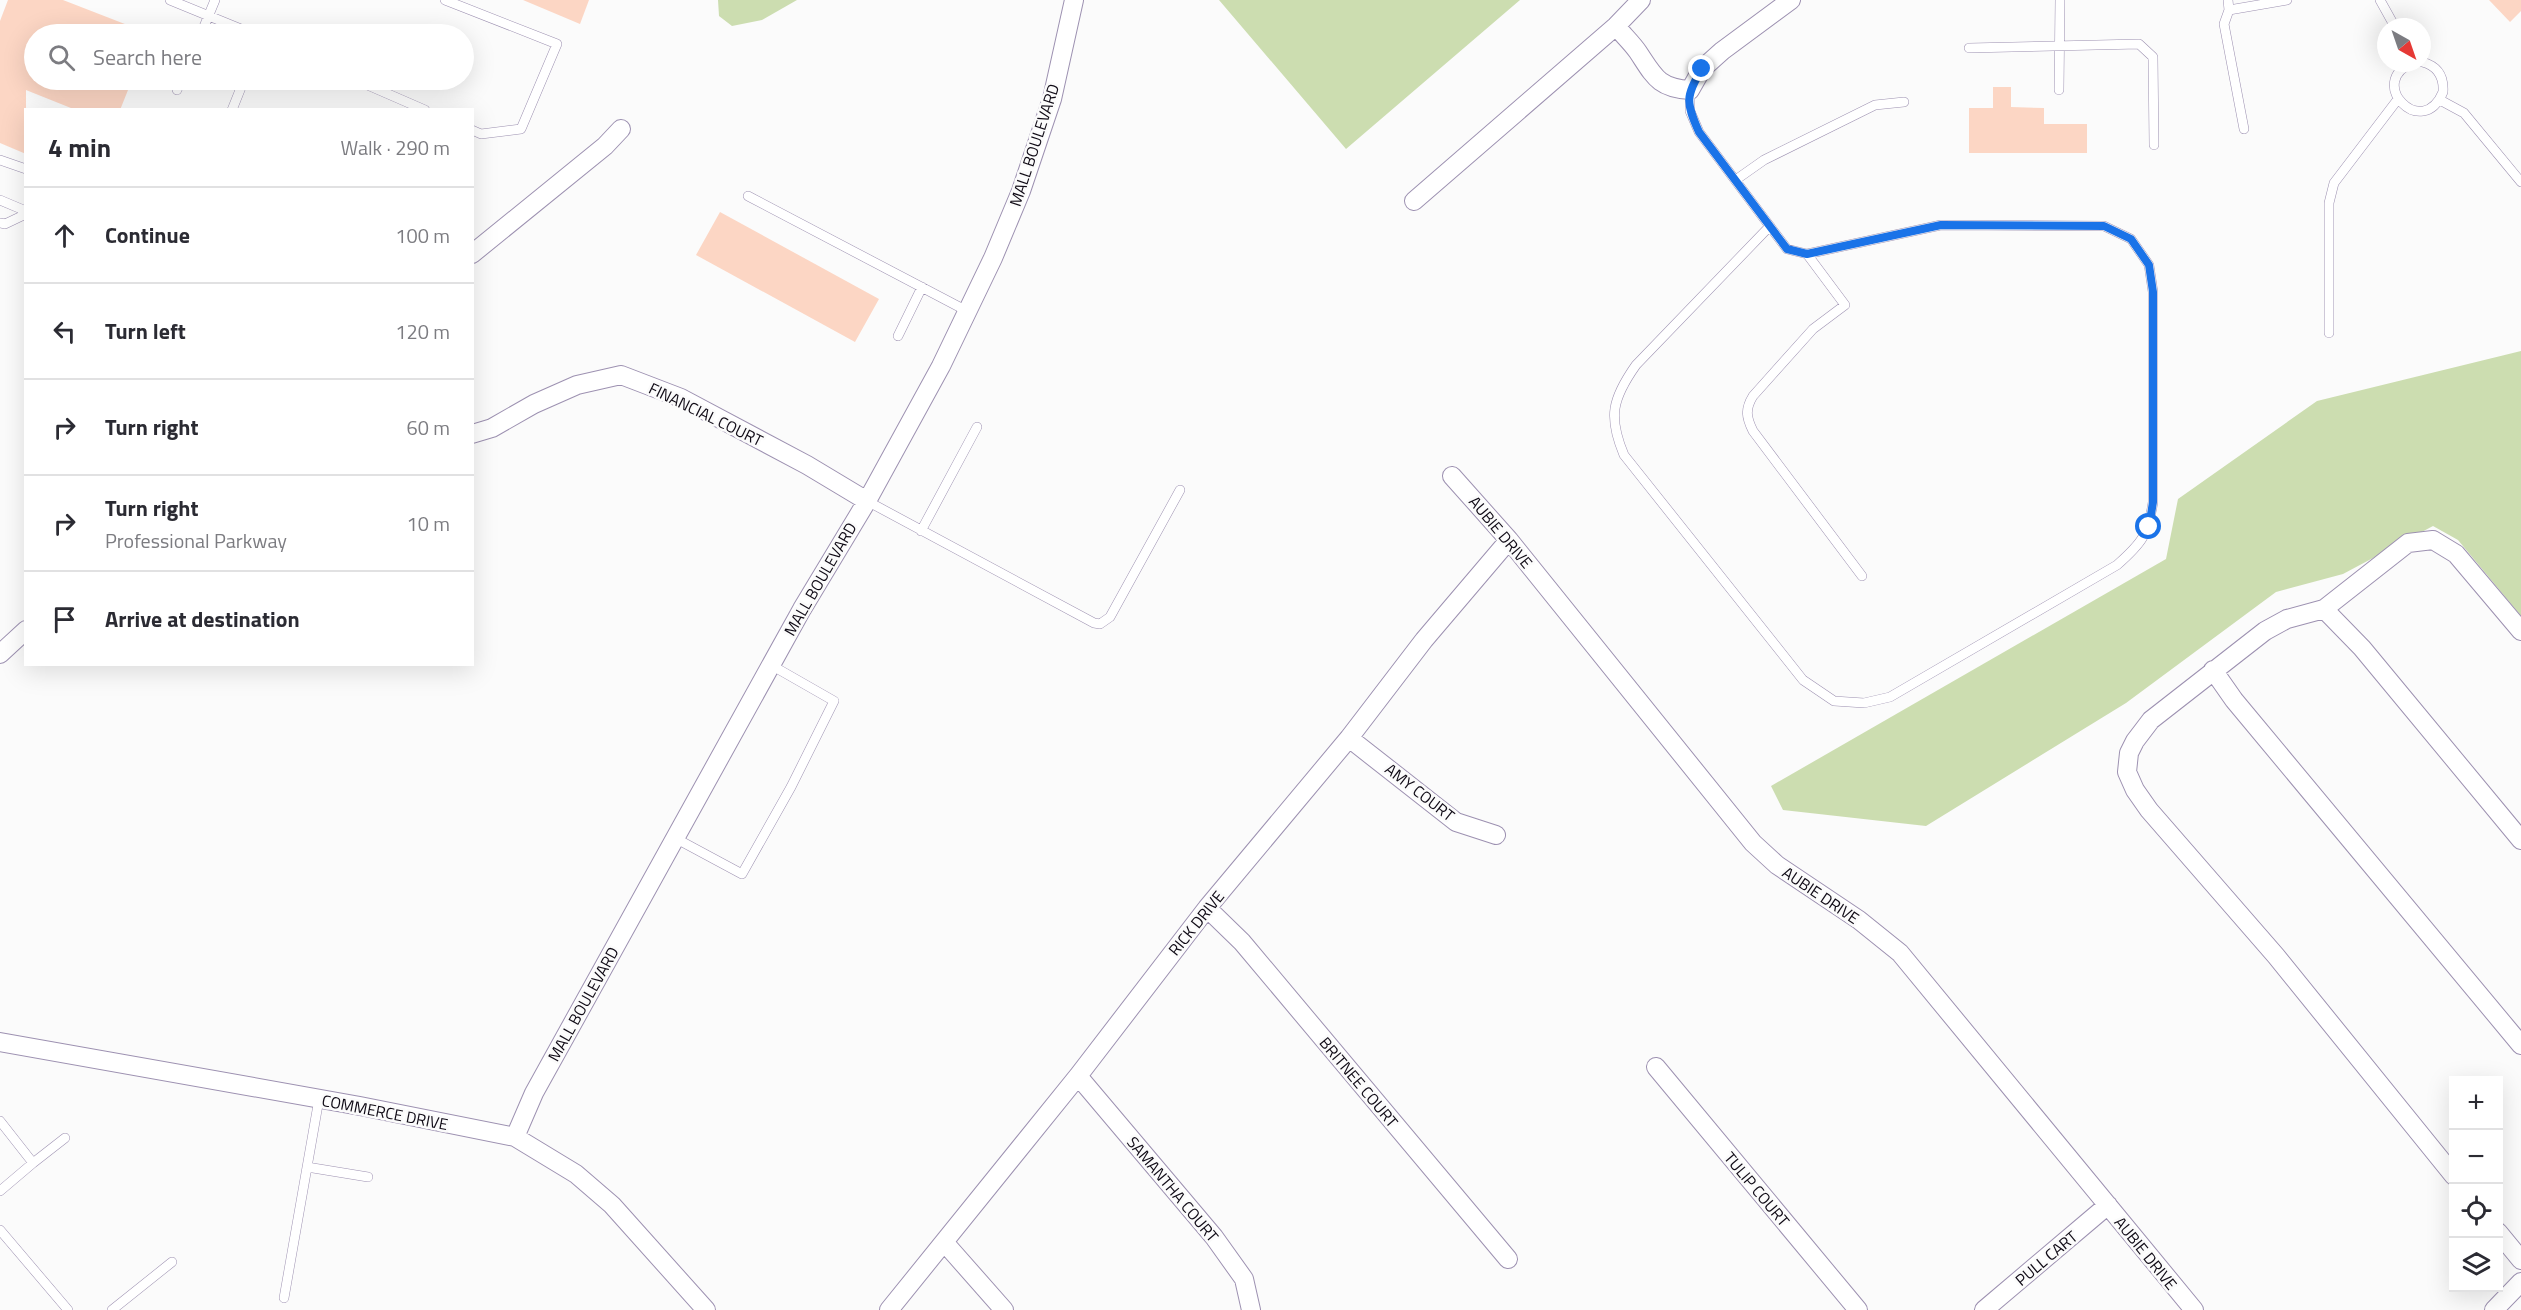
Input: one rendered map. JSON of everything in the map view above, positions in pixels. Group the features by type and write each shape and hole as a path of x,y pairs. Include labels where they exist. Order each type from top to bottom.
{"street":[{"name":"MALL BOULEVARD","path":"515,1137 534,1093 771,665 867,501 941,366 993,258 1021,191 1052,99 1074,0"},
{"path":"1414,201 1616,26 1641,0"},
{"path":"1616,26 1638,51 1659,82 1673,89 1690,90 1702,69 1722,51 1791,0"},
{"path":"474,252 605,146 621,129"},
{"name":"FINANCIAL COURT","path":"474,433 492,428 534,404 577,385 621,375 681,398 807,465 867,501"},
{"name":"AUBIE DRIVE","path":"1452,476 1509,540 1753,843 1777,865 1859,920 1900,953 2194,1310"},
{"name":"RICK DRIVE","path":"889,1310 1078,1076 1207,908 1349,738 1424,640 1509,540"},
{"path":"2449,1170 2276,956 2156,818 2135,790 2127,772 2129,753 2151,720 2213,670 2265,631 2280,623 2324,609 2408,543 2433,540 2456,554 2521,632"},
{"path":"2324,609 2362,648 2521,840"},
{"path":"0,654 24,632"},
{"path":"2213,670 2234,700 2521,1045"},
{"name":"AMY COURT","path":"1349,738 1456,822 1496,835"},
{"name":"BRITNEE COURT","path":"1207,908 1242,942 1508,1258"},
{"name":"COMMERCE DRIVE","path":"0,1042 515,1137 576,1174 612,1205 706,1310"},
{"name":"TULIP COURT","path":"1656,1067 1858,1310"},
{"name":"SAMANTHA COURT","path":"1078,1076 1214,1237 1244,1279 1251,1310"},
{"name":"PULL CART","path":"1984,1310 2108,1205"},
{"path":"2503,1237 2521,1260"},
{"path":"944,1242 1004,1310"},
{"path":"2494,1310 2521,1282"}],"lane":[{"path":"170,0 230,24"},
{"path":"205,24 215,0"},
{"path":"445,0 557,44 521,129 482,134 474,131"},
{"path":"2059,90 2060,0"},
{"path":"2244,129 2224,24 2228,5 2287,0"},
{"path":"2380,0 2390,18"},
{"path":"1970,48 2139,44 2153,57 2154,145"},
{"path":"2401,72 2396,78 2395,92 2398,99 2403,105 2418,111 2427,110 2440,100 2443,92 2441,76 2431,66"},
{"path":"233,108 240,90"},
{"path":"379,90 420,108"},
{"path":"1690,90 1690,111 1699,132 1737,179 1787,249 1807,254 1941,225 2104,226 2131,239 2149,265 2153,292 2153,502 2149,527 2138,547 2117,565 1890,697 1864,703 1834,700 1803,680 1623,455 1616,436 1613,411 1621,386 1636,365 1770,226"},
{"path":"2329,333 2329,203 2334,183 2398,99"},
{"path":"2440,100 2464,113 2521,182"},
{"path":"1737,179 1764,160 1875,105 1904,102"},
{"path":"0,160 24,168"},
{"path":"748,196 967,311"},
{"path":"0,200 24,211"},
{"path":"0,223 5,224 24,213"},
{"path":"1807,254 1845,305 1813,329 1753,396 1747,407 1748,420 1753,431 1862,576"},
{"path":"898,336 922,287"},
{"path":"921,531 977,427"},
{"path":"867,501 1094,623 1100,624 1110,617 1180,490"},
{"path":"675,838 742,874 786,797 834,701 771,665"},
{"path":"284,1298 319,1100"},
{"path":"0,1121 33,1163"},
{"path":"0,1191 65,1138"},
{"path":"307,1167 368,1177"},
{"path":"0,1230 68,1310"},
{"path":"112,1310 172,1262"}],"green space":[{"path":"718,0 797,0 762,20 732,26 719,16"},
{"path":"1219,0 1520,0 1346,149"},
{"path":"2521,351 2521,616 2458,540 2433,526 2343,574 2276,592 2126,703 1926,826 1783,810 1771,786 2166,559 2178,499 2317,401"}],"building":[{"path":"8,0 63,0 125,24 24,24 26,108 24,108 24,153 0,143 0,21"},
{"path":"523,0 589,0 580,24"},
{"path":"2489,0 2521,0 2521,11 2510,22"},
{"path":"1993,87 2011,87 2011,107 2044,108 2044,124 2087,124 2087,153 1969,153 1969,108 1993,108"},
{"path":"26,90 128,90 121,108 71,108"},
{"path":"720,212 879,299 855,342 696,255"}],"route":[{"path":"1702,69 1690,90 1690,111 1699,132 1737,179 1787,249 1807,254 1941,225 2104,226 2131,239 2149,265 2153,292 2153,502 2149,527"}]}
